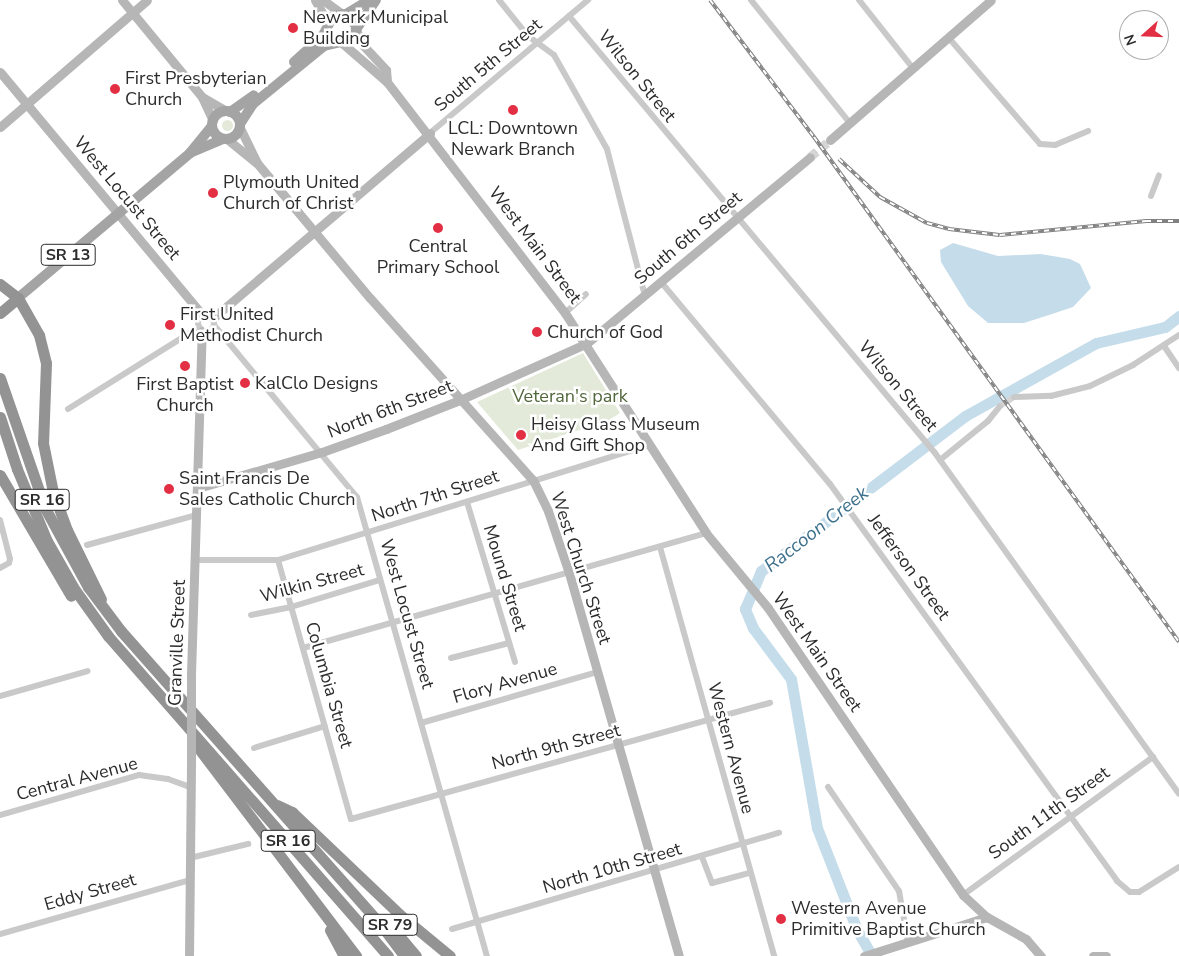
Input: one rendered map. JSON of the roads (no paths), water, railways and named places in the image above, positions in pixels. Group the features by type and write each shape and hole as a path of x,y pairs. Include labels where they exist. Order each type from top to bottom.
{"highway":[{"path":"0,284 18,298 36,328 43,349 46,363 43,443 53,492 67,530 106,612"},
{"name":"SR 13","path":"0,313 18,298"},
{"name":"SR 16","path":"0,378 44,508 69,557 106,612 270,801 359,900 404,956"},
{"name":"SR 16","path":"0,417 17,469 47,541 75,590 108,636 388,956"},
{"path":"0,475 61,582 93,626 108,636"},
{"name":"SR 79","path":"187,727 196,749 356,956"},
{"path":"270,801 292,812 399,914 450,956"},
{"name":"SR 79","path":"359,900 382,916 416,956"},
{"path":"328,918 330,931 344,956"}],"main road":[{"path":"369,0 344,14 333,16 319,40 292,64 247,102 228,112 218,114 212,124 216,134 225,139 235,136 253,104 324,46 352,37 356,28 376,0"},
{"path":"344,14 356,28"},
{"path":"327,24 330,36 340,42"},
{"path":"228,112 240,126"},
{"name":"SR 13","path":"18,298 190,153 212,124"},
{"name":"SR 13","path":"190,153 225,139"}],"street":[{"path":"122,0 202,97 212,124"},
{"path":"0,127 25,102 147,0"},
{"path":"315,0 327,24"},
{"path":"323,0 344,14"},
{"path":"499,0 528,36 554,55 610,156 645,296"},
{"name":"South 5th Street","path":"430,133 588,0"},
{"path":"751,0 849,122"},
{"path":"859,0 912,67"},
{"path":"830,140 991,0"},
{"name":"Wilson Street","path":"569,16 737,219 935,453 1179,794"},
{"path":"356,28 361,43 386,70 388,82"},
{"path":"948,36 1040,144 1055,145 1088,131"},
{"path":"340,42 388,82"},
{"name":"West Locust Street","path":"0,72 203,316"},
{"name":"West Main Street","path":"388,82 430,133 566,313 587,343 706,533 768,608 963,895 987,916 1026,939 1041,956"},
{"path":"202,97 228,112"},
{"name":"West Church Street","path":"240,126 257,163"},
{"path":"68,409 214,322 314,232 430,133"},
{"name":"West Church Street","path":"225,139 257,163 314,232 533,480 548,511 570,574 679,956"},
{"name":"South 6th Street","path":"587,343 810,157"},
{"path":"1151,196 1160,175"},
{"name":"Jefferson Street","path":"661,282 830,484 1117,881 1130,892 1139,892 1179,867"},
{"path":"566,313 586,294"},
{"path":"201,329 198,320 203,316 208,314 214,322"},
{"name":"West Locust Street","path":"214,322 357,497 487,956"},
{"name":"Granville Street","path":"189,956 191,674 196,560 201,329"},
{"path":"1014,398 1051,396 1082,389 1117,374 1179,335"},
{"name":"North 6th Street","path":"198,488 322,452 462,399 587,343"},
{"path":"1164,346 1179,368"},
{"path":"940,460 980,428 1000,406"},
{"name":"North 7th Street","path":"196,560 278,560 650,445"},
{"name":"Mound Street","path":"466,502 515,662"},
{"path":"87,545 197,515"},
{"path":"0,520 10,559 3,567"},
{"path":"303,648 570,574 706,533"},
{"name":"Western Avenue","path":"660,547 709,720 741,845 774,956"},
{"name":"Columbia Street","path":"278,560 351,819"},
{"name":"Wilkin Street","path":"251,615 292,607 380,580"},
{"path":"451,658 509,643"},
{"path":"0,696 88,671"},
{"name":"Flory Avenue","path":"421,723 598,672"},
{"name":"North 9th Street","path":"351,819 770,702"},
{"path":"254,748 325,726"},
{"name":"South 11th Street","path":"963,895 1153,756"},
{"name":"Central Avenue","path":"0,815 139,775 168,779 190,787"},
{"path":"828,786 899,891 908,942"},
{"name":"North 10th Street","path":"452,929 779,833"},
{"path":"190,858 248,844"},
{"path":"702,857 712,883 749,873"},
{"name":"Eddy Street","path":"0,934 189,880"},
{"path":"864,956 987,916"},
{"path":"1093,956 1106,956"}],"water":[{"path":"953,243 998,256 1041,254 1070,259 1080,264 1091,288 1073,307 1024,323 988,323 968,306 941,262 940,250"}],"waterway":[{"name":"Raccoon Creek","path":"872,956 857,930 817,828 791,679 753,628 745,609 761,571 965,416 1096,343 1165,327 1179,316"}],"tunnel":[{"path":"810,157 830,140"},
{"path":"1000,406 1014,397"}],"railway":[{"path":"710,0 814,137 1179,642"},
{"path":"839,159 880,197 927,223 949,229 1000,235 1146,221 1179,221"}],"place":[{"name":"Newark Municipal Building","path":"293,28"},
{"name":"First Presbyterian Church","path":"115,89"},
{"name":"LCL: Downtown Newark Branch","path":"513,110"},
{"name":"Plymouth United Church of Christ","path":"213,193"},
{"name":"Central Primary School","path":"438,228"},
{"name":"First United Methodist Church","path":"170,325"},
{"name":"Church of God","path":"537,332"},
{"name":"First Baptist Church","path":"185,366"},
{"name":"KalClo Designs","path":"245,383"},
{"name":"Heisy Glass Museum And Gift Shop","path":"521,435"},
{"name":"Saint Francis De Sales Catholic Church","path":"169,489"},
{"name":"Western Avenue Primitive Baptist Church","path":"781,919"}],"park label":[{"name":"Veteran's park","path":"570,396"}]}
